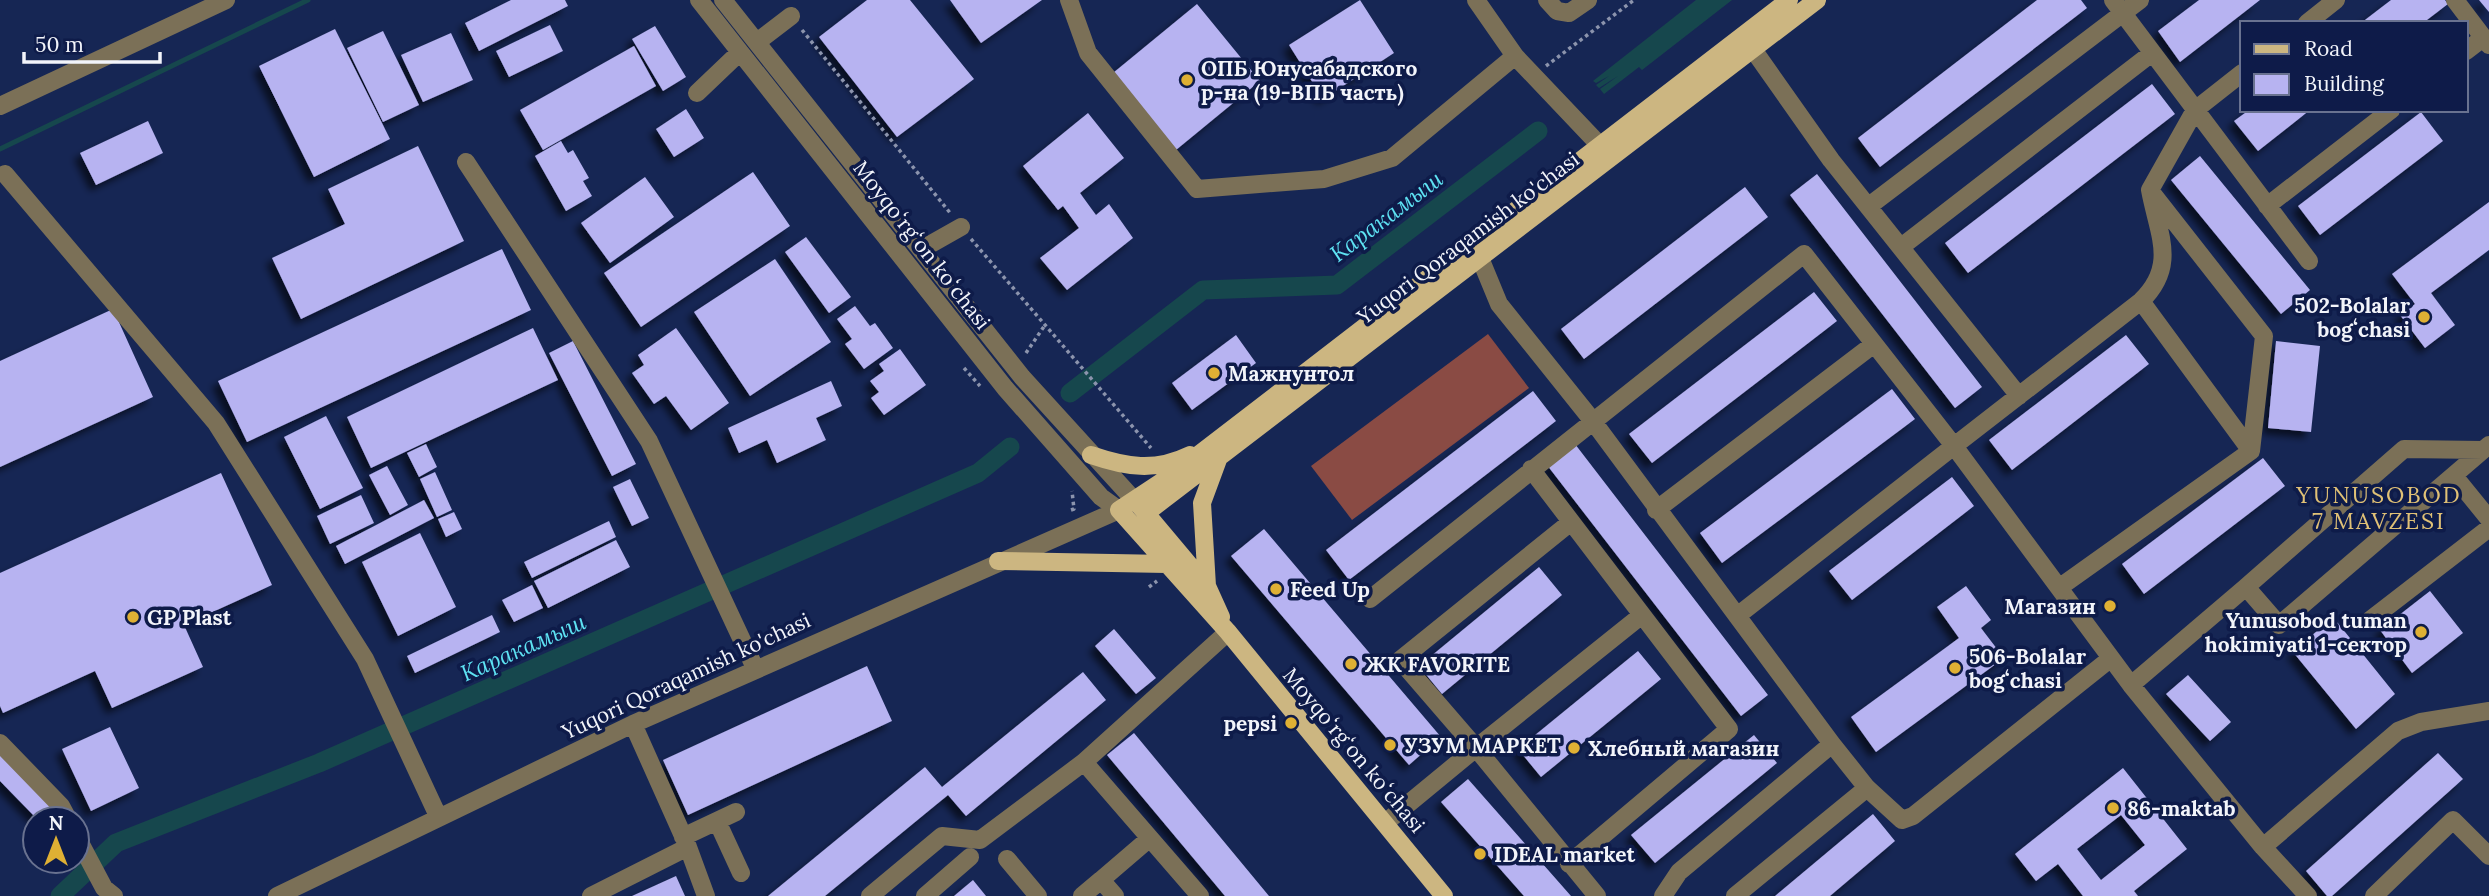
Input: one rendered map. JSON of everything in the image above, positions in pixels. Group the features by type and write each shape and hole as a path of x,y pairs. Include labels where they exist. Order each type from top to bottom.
{"main road":[{"name":"Yuqori Qoraqamish ko'chasi","path":"1749,42 1789,0"},
{"name":"Yuqori Qoraqamish ko'chasi","path":"1119,510 1140,506 1216,451 1749,42 1817,0"},
{"path":"1086,449 1123,466 1143,467 1216,451 1202,503 1207,586"},
{"path":"1140,506 1207,586 1228,632"},
{"path":"1119,510 1228,632"},
{"path":"998,561 1167,564"},
{"name":"Moyqoʻrgʻon koʻchasi","path":"1228,632 1441,895"}],"street":[{"path":"0,106 226,0"},
{"name":"Moyqoʻrgʻon koʻchasi","path":"699,0 1005,388 1101,497 1119,510"},
{"name":"Moyqoʻrgʻon koʻchasi","path":"723,0 1022,377 1140,506"},
{"path":"1069,0 1088,53 1197,189 1324,179 1392,158 1515,56"},
{"path":"1476,0 1515,56 1605,152"},
{"path":"1547,0 1557,11 1569,13 1588,0"},
{"path":"1869,206 2118,7 2140,0"},
{"path":"2310,21 2336,0"},
{"path":"2455,0 2486,41 2468,50"},
{"path":"2118,7 2309,261"},
{"path":"757,42 791,16"},
{"path":"1749,42 1831,160 2019,396"},
{"path":"697,93 740,52"},
{"path":"1901,247 2152,53"},
{"path":"1737,616 2141,301 2154,286 2164,263 2150,190 2195,110 2240,75"},
{"path":"2267,206 2388,112"},
{"path":"466,162 649,441 755,668"},
{"path":"5,174 216,423 365,659 438,816"},
{"path":"2060,587 2251,451 2263,336 2150,190"},
{"path":"922,249 961,227"},
{"path":"1475,252 1499,304 1592,420 1656,510 1832,744 1867,788 1902,820 1913,816 2110,659"},
{"path":"1370,599 1804,254 1954,446 2060,587 2110,659 2263,847 2308,896"},
{"path":"2141,301 2251,451"},
{"path":"1656,510 1874,344"},
{"path":"2246,587 2279,625 2486,447"},
{"path":"2131,685 2403,449 2486,447"},
{"path":"1531,469 1729,729 1569,864"},
{"path":"2454,476 2489,519"},
{"name":"Yuqori Qoraqamish ko'chasi","path":"277,896 438,816 755,668 1119,510"},
{"path":"1572,522 1400,660 1597,896"},
{"path":"2371,620 2489,528"},
{"path":"1385,823 1642,615"},
{"path":"870,896 942,836 980,840 1084,762 1228,632"},
{"path":"2263,847 2398,731 2421,722 2489,710"},
{"path":"633,724 686,842 706,896"},
{"path":"0,743 60,805"},
{"path":"1663,896 1679,872 1832,744"},
{"path":"1084,762 1200,896"},
{"path":"1735,896 1867,788"},
{"path":"591,896 686,842 716,821 736,812"},
{"path":"2374,896 2453,820 2489,856"},
{"path":"716,821 741,873"},
{"path":"1082,896 1150,838"},
{"path":"925,896 970,857"},
{"path":"1007,859 1038,896"},
{"path":"91,863 104,888 114,896"},
{"path":"1101,880 1115,896"}],"path":[{"path":"1533,75 1634,0"},
{"path":"791,16 961,227 1159,457"},
{"path":"1034,362 1025,352 1045,325"},
{"path":"960,363 984,389"},
{"path":"1061,514 1074,509 1071,488"}],"shaded area":[{"path":"1696,0 1732,0 1642,70 1639,67 1604,94 1600,89 1618,76 1599,88 1596,85 1609,76 1596,83 1593,81"},
{"path":"1488,334 1529,388 1352,520 1311,466"}],"building":[{"path":"511,0 565,0 568,6 479,51 465,23"},
{"path":"867,0 910,0 974,79 897,137 819,37"},
{"path":"950,0 1042,0 981,43"},
{"path":"1360,0 1394,53 1323,99 1289,45"},
{"path":"2037,0 2081,0 2087,8 1880,167 1858,138"},
{"path":"2199,0 2260,0 2180,62 2158,31"},
{"path":"2391,0 2445,0 2448,4 2426,21 2364,21"},
{"path":"2479,0 2489,0 2489,12"},
{"path":"1197,4 1260,81 1176,150 1113,73"},
{"path":"550,25 563,51 509,77 496,51"},
{"path":"655,26 686,77 663,91 632,39"},
{"path":"335,29 390,139 314,177 259,66"},
{"path":"383,31 419,105 383,122 347,48"},
{"path":"451,33 473,80 423,102 401,55"},
{"path":"634,46 656,86 543,150 520,110"},
{"path":"2152,84 2175,114 1968,273 1945,243"},
{"path":"686,109 704,138 674,157 656,129"},
{"path":"2246,112 2307,112 2258,151 2234,121"},
{"path":"2421,112 2443,141 2320,235 2298,206"},
{"path":"1088,113 1124,158 1080,193 1096,215 1109,204 1133,238 1067,290 1040,258 1079,228 1063,206 1058,210 1023,166"},
{"path":"148,121 163,153 96,185 80,153"},
{"path":"561,141 568,153 573,150 589,178 583,181 592,196 566,211 535,156"},
{"path":"418,146 464,241 301,319 272,258 345,224 328,189"},
{"path":"2200,156 2310,290 2281,314 2171,180"},
{"path":"753,172 790,226 641,327 604,273"},
{"path":"1817,174 1982,387 1955,408 1790,195"},
{"path":"645,177 674,217 610,263 581,223"},
{"path":"1745,187 1768,217 1584,359 1561,329"},
{"path":"2489,202 2489,250 2431,293 2455,325 2425,348 2400,315 2415,304 2392,274"},
{"path":"806,237 851,297 829,313 785,252"},
{"path":"502,249 531,310 247,442 218,381"},
{"path":"775,259 831,342 750,396 694,312"},
{"path":"1814,292 1837,321 1652,463 1629,434"},
{"path":"855,306 870,326 875,323 893,348 864,369 845,344 852,339 837,319"},
{"path":"113,309 153,397 0,467 0,361"},
{"path":"533,328 558,380 371,468 347,417"},
{"path":"676,328 729,403 691,430 666,396 654,404 632,373 644,365 638,355"},
{"path":"1236,335 1256,363 1192,410 1172,383"},
{"path":"2126,335 2149,364 2012,470 1989,440"},
{"path":"573,341 636,464 612,476 549,353"},
{"path":"2276,341 2320,346 2311,432 2268,428"},
{"path":"900,349 926,385 884,415 871,398 879,392 870,381 884,371 879,364"},
{"path":"831,381 842,406 816,418 826,440 777,463 767,440 739,453 728,428"},
{"path":"1892,389 1915,419 1722,563 1700,533"},
{"path":"1533,391 1556,421 1349,580 1326,550"},
{"path":"326,416 363,488 320,509 284,437"},
{"path":"426,444 437,467 419,477 407,453"},
{"path":"1575,444 1768,695 1741,716 1547,465"},
{"path":"2263,458 2285,486 2144,594 2122,564"},
{"path":"387,466 408,505 390,515 369,475"},
{"path":"435,472 452,510 437,517 420,479"},
{"path":"221,473 272,585 184,625 203,667 112,708 95,671 3,713 0,706 0,573"},
{"path":"1952,477 1974,506 1852,600 1829,571"},
{"path":"630,479 649,518 632,526 613,487"},
{"path":"361,495 374,523 330,544 317,516"},
{"path":"424,500 434,518 345,564 336,546"},
{"path":"454,512 462,529 446,537 438,519"},
{"path":"609,521 616,537 532,578 524,562"},
{"name":"ЖК FAVORITE","path":"1264,529 1441,737 1409,765 1231,556"},
{"path":"420,533 456,607 398,636 362,562"},
{"path":"616,540 630,567 548,608 534,581"},
{"path":"1539,567 1562,595 1442,694 1419,666"},
{"path":"532,585 543,608 514,622 502,600"},
{"path":"1966,586 1991,620 1981,628 2004,658 1876,752 1851,717 1959,638 1937,607"},
{"name":"Yunusobod tuman hokimiyati 1-сектор","path":"2430,591 2463,633 2412,673 2380,630"},
{"path":"492,615 500,632 415,673 407,656"},
{"path":"2333,617 2395,694 2356,729 2293,652"},
{"path":"1114,629 1156,678 1136,694 1095,646"},
{"path":"1638,651 1661,679 1541,777 1518,749"},
{"path":"867,666 892,721 688,815 663,760"},
{"path":"1083,672 1106,700 966,816 948,795 825,896 768,896 925,767 942,787"},
{"path":"2188,675 2231,722 2210,741 2166,694"},
{"path":"110,727 139,788 91,811 91,805 88,805 62,749"},
{"path":"1134,733 1269,896 1225,896 1107,755"},
{"path":"1754,735 1777,763 1655,863 1631,835"},
{"path":"0,751 51,805 23,805 0,781"},
{"path":"2438,753 2463,779 2332,896 2327,896 2306,871"},
{"path":"2123,768 2187,849 2134,891 2138,896 2083,896 2058,864 2036,881 2015,854","holes":["2121,815 2145,845 2101,880 2077,849"]},
{"path":"1468,779 1571,896 1524,896 1441,802"},
{"path":"1873,814 1895,841 1830,896 1775,896"},
{"path":"676,876 685,896 632,896"},
{"path":"973,880 986,896 954,896"}],"waterway":[{"path":"0,149 308,0"},
{"name":"Каракамыш","path":"1070,393 1203,290 1337,285 1538,131"},
{"name":"Каракамыш","path":"60,896 116,843 319,763 978,473 1010,447"}],"place":[{"name":"ОПБ Юнусабадского р-на (19-ВПБ часть)","path":"1187,80"},
{"name":"502-Bolalar bogʻchasi","path":"2424,317"},
{"name":"Мажнунтол","path":"1214,373"},
{"name":"Feed Up","path":"1276,589"},
{"name":"Магазин","path":"2110,606"},
{"name":"GP Plast","path":"133,617"},
{"name":"Yunusobod tuman hokimiyati 1-сектор","path":"2421,632"},
{"name":"ЖК FAVORITE","path":"1351,664"},
{"name":"506-Bolalar bogʻchasi","path":"1955,668"},
{"name":"pepsi","path":"1291,723"},
{"name":"УЗУМ МАРКЕТ","path":"1390,745"},
{"name":"Хлебный магазин","path":"1574,748"},
{"name":"86-maktab","path":"2113,808"},
{"name":"IDEAL market","path":"1480,854"}],"district":[{"name":"YUNUSOBOD 7 MAVZESI","path":"2379,507"}]}
